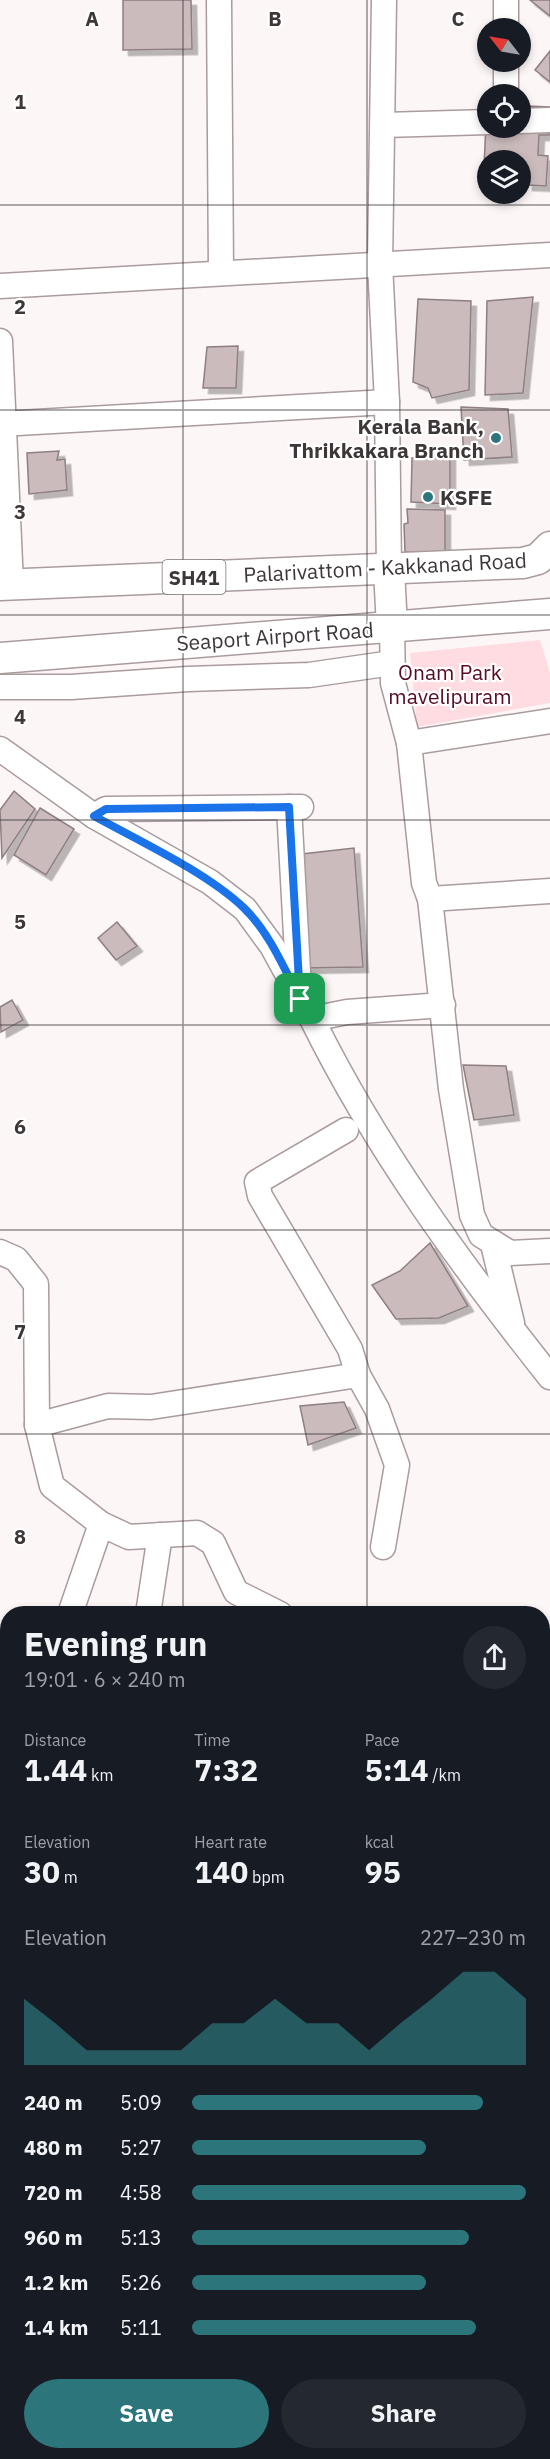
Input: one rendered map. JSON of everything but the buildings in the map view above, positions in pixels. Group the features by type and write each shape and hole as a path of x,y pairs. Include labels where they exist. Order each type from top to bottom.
{"main road":[{"name":"Palarivattom - Kakkanad Road","path":"6,585 523,563 538,559 550,548"},
{"path":"389,570 392,627"},
{"name":"Seaport Airport Road","path":"0,658 550,614"}],"street":[{"path":"219,0 221,273"},
{"path":"384,0 384,125 380,264 387,402 389,570"},
{"path":"506,0 506,18"},
{"path":"531,121 550,120"},
{"path":"384,125 477,122"},
{"path":"0,286 550,255"},
{"path":"0,341 6,585"},
{"path":"1,424 387,402"},
{"path":"392,627 393,683 409,743 424,883 430,899 443,1005 451,1089 472,1215 481,1235 510,1252 550,1251"},
{"path":"0,687 71,687 188,679 309,675 392,663"},
{"path":"409,743 550,721"},
{"path":"0,748 94,816 210,882 245,909 272,946 337,1070 415,1194 550,1377"},
{"path":"94,816 106,809 295,807 306,1009"},
{"path":"430,899 550,891"},
{"path":"306,1009 348,1012 443,1005"},
{"path":"346,1130 257,1182 260,1196 350,1349 358,1375 377,1409 397,1465 383,1547"},
{"path":"493,1244 513,1328"},
{"path":"0,1252 16,1259 36,1284 37,1425 52,1486 101,1524 129,1537 197,1533 213,1543 236,1592 264,1606"},
{"path":"37,1425 108,1406 151,1407 358,1375"},
{"path":"73,1606 101,1524"},
{"path":"149,1606 160,1535"}],"green space":[{"name":"Onam Park mavelipuram","path":"540,640 550,673 550,703 417,727 410,653"}],"place":[{"name":"Kerala Bank, Thrikkakara Branch","path":"496,438"},
{"name":"KSFE","path":"428,497"}],"route":[{"path":"289,807 300,999 272,946 245,909 210,882 94,816 106,809 289,807"}]}
